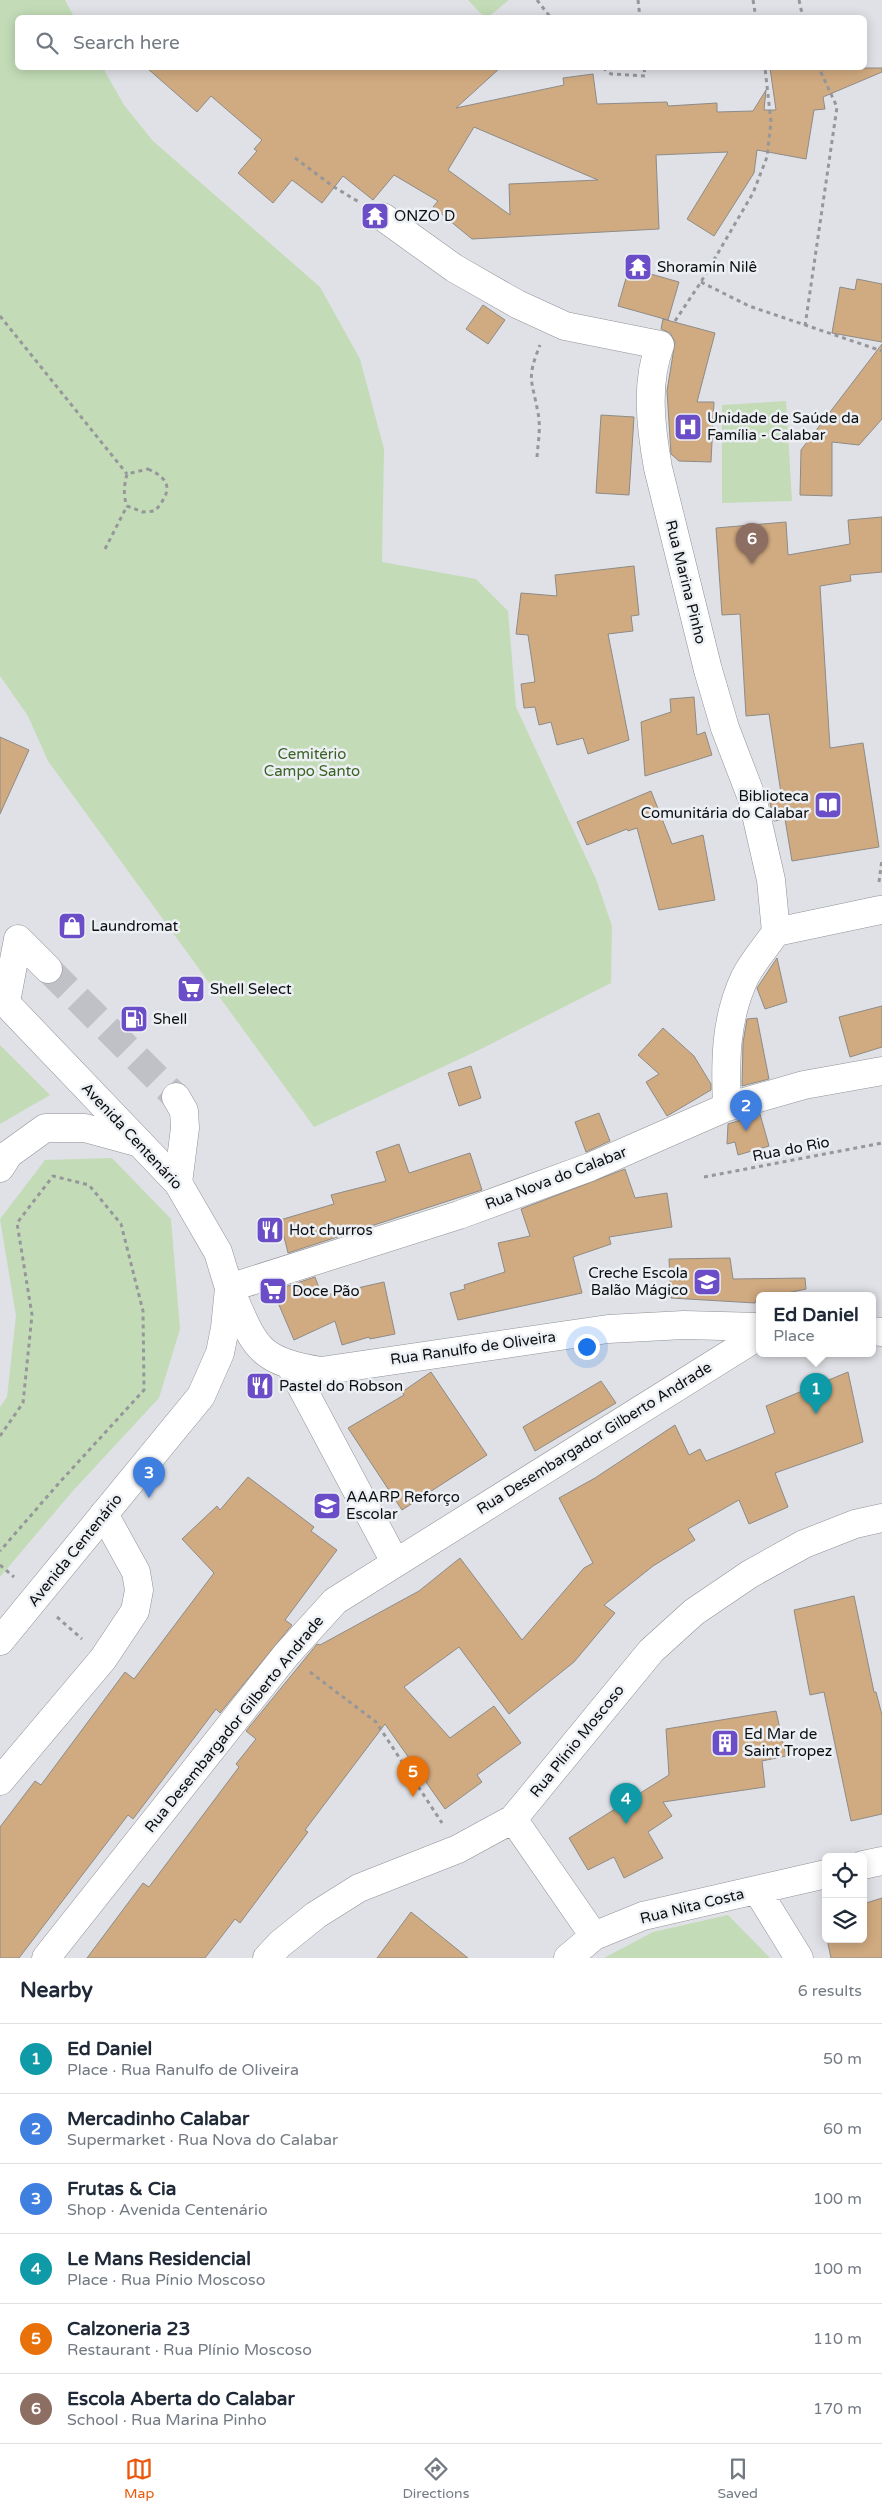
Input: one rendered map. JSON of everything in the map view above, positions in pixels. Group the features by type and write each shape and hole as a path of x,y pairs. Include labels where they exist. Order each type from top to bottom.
{"street":[{"path":"383,217 454,268 517,304 565,326 660,345"},
{"name":"Rua Marina Pinho","path":"660,345 651,376 653,440 658,468 708,670 725,728 753,801 771,880 776,932"},
{"path":"726,1107 725,1054 731,1016 745,976 776,932 880,910"},
{"path":"3,999 18,939 48,969"},
{"name":"Avenida Centenário","path":"0,1640 201,1396 220,1353 229,1288 218,1252 178,1182 3,999"},
{"name":"Rua Nova do Calabar","path":"229,1288 459,1215 590,1167 726,1107 804,1084 882,1071"},
{"path":"176,1097 184,1111 185,1128 178,1182"},
{"path":"0,1168 9,1154 45,1128 85,1128 140,1143"},
{"name":"Rua Ranulfo de Oliveira","path":"229,1288 254,1342 272,1359 291,1367 321,1371 608,1329 684,1325 756,1327"},
{"name":"Rua Desembargador Gilberto Andrade","path":"46,1958 286,1655 335,1601 756,1337"},
{"path":"291,1367 395,1562"},
{"path":"0,1781 103,1658 135,1610 139,1590 136,1572 104,1514"},
{"name":"Rua Plínio Moscoso","path":"267,1958 280,1944 316,1915 359,1888 458,1849 513,1818 651,1651 694,1612 750,1574 804,1544 855,1524 882,1518"},
{"path":"513,1818 594,1936 557,1958"},
{"path":"867,1864 882,1861"},
{"name":"Rua Nita Costa","path":"568,1958 594,1936 644,1916 822,1875"},
{"path":"758,1890 799,1958"}],"path":[{"path":"537,0 548,15"},
{"path":"638,0 640,15"},
{"path":"753,0 756,15"},
{"path":"799,0 802,15"},
{"path":"606,70 611,74 645,76 644,70"},
{"path":"660,345 701,282 753,193 767,157 771,122 765,70"},
{"path":"806,326 837,107 820,70"},
{"path":"295,158 334,187 383,217"},
{"path":"701,282 749,306 882,351"},
{"path":"0,316 127,474 124,497 127,506 105,549"},
{"path":"537,457 539,415 530,383 531,368 551,319"},
{"path":"127,474 148,469 161,474 167,485 166,498 155,511 143,512 127,506"},
{"name":"Rua do Rio","path":"704,1177 882,1143"},
{"path":"0,1436 23,1403 32,1315 17,1223 53,1176 89,1185 121,1224 143,1311 144,1390 0,1551"},
{"path":"36,1598 103,1658"},
{"path":"286,1655 376,1722 458,1849"}],"green space":[{"name":"Cemitério Campo Santo","path":"0,0 65,0 73,15 15,15 15,70 104,70 124,105 153,141 320,287 360,359 384,449 382,562 476,579 508,611 516,707 596,879 612,926 611,983 479,1050 314,1127 48,761 28,716 0,676"},
{"path":"468,0 509,0 490,15 482,15"},
{"path":"786,401 792,501 722,503 722,405"},
{"path":"0,1045 50,1095 0,1124"},
{"path":"112,1158 171,1219 180,1329 159,1398 71,1493 0,1577 0,1407 7,1397 16,1316 0,1219 45,1160"},
{"path":"728,1915 770,1958 604,1958 653,1932"}],"building":[{"path":"867,68 882,68 882,72 823,97 825,109 814,110 806,159 757,150 754,173 714,236 687,219 728,152 656,155 659,229 472,239 433,207 438,201 394,175 373,200 343,176 322,203 292,180 273,203 238,173 257,151 254,149 262,140 211,96 197,112 149,70 498,70 456,108 564,85 563,78 593,74 597,104 667,102 668,106 717,103 717,112 753,111 766,90 764,110 776,110 770,70 867,70","holes":["474,127 598,180 509,184 510,215 448,170"]},
{"path":"629,268 679,282 668,320 618,306"},
{"path":"857,279 882,284 882,342 832,333 840,287 855,290"},
{"path":"483,305 505,320 488,344 466,329"},
{"path":"663,319 715,333 697,402 714,402 711,462 679,461 671,454 667,391 675,342 670,333 661,329"},
{"path":"882,344 882,419 859,445 832,442 832,496 800,495 801,450"},
{"path":"601,415 634,417 629,495 596,493"},
{"path":"882,517 882,572 850,575 851,581 820,586 830,748 863,743 879,847 792,861 785,819 774,821 768,795 781,793 769,714 746,716 740,614 722,615 716,528 786,522 788,555 850,544 848,520"},
{"path":"634,566 639,615 631,616 633,631 608,634 629,740 588,754 583,738 557,745 551,722 539,725 535,707 524,708 521,684 535,682 528,635 516,634 521,593 557,596 555,575"},
{"path":"694,697 697,735 705,732 712,755 645,776 641,722 671,712 670,699"},
{"path":"0,737 29,750 0,814"},
{"path":"651,791 672,844 703,835 715,900 659,910 637,828 628,831 627,829 587,845 577,822"},
{"path":"777,958 787,1002 765,1009 757,988"},
{"path":"882,1006 882,1047 850,1057 839,1017"},
{"path":"757,1018 769,1079 742,1086 743,1043 747,1019"},
{"path":"663,1028 694,1056 711,1084 711,1090 667,1116 646,1082 659,1074 638,1055"},
{"path":"471,1066 481,1098 459,1106 448,1073"},
{"path":"599,1113 610,1141 586,1152 575,1122"},
{"path":"760,1114 769,1146 738,1155 735,1142 727,1144 728,1124"},
{"path":"399,1144 409,1173 470,1153 482,1190 288,1253 280,1220 334,1204 331,1195 386,1181 376,1152"},
{"path":"625,1169 635,1198 667,1193 672,1227 609,1237 611,1244 573,1257 582,1293 458,1320 450,1293 465,1289 464,1285 505,1272 498,1243 530,1236 521,1209"},
{"path":"730,1258 733,1279 805,1278 806,1289 792,1292 756,1292 755,1303 671,1298 669,1259"},
{"path":"315,1277 322,1296 384,1282 395,1334 370,1339 369,1337 342,1345 335,1321 294,1340 273,1291"},
{"path":"431,1372 487,1455 402,1510 348,1428 404,1395 402,1392"},
{"path":"848,1372 863,1442 775,1473 788,1507 749,1524 739,1500 688,1529 695,1540 653,1566 604,1605 615,1613 574,1662 509,1714 459,1647 404,1687 450,1738 494,1706 521,1743 477,1775 482,1782 445,1809 385,1724 305,1830 308,1832 240,1923 235,1919 205,1958 87,1958 143,1883 149,1887 239,1767 236,1764 256,1739 246,1731 317,1644 320,1645 419,1591 460,1558 522,1640 584,1568 593,1563 559,1498 595,1478 675,1425 689,1455 700,1449 706,1461 775,1433 766,1406"},
{"path":"601,1381 616,1403 535,1451 523,1427"},
{"path":"248,1477 314,1527 311,1531 337,1550 285,1620 292,1625 220,1713 216,1709 133,1819 128,1815 19,1958 0,1958 0,1827 35,1781 41,1785 125,1672 134,1679 214,1573 182,1539 217,1506 220,1510"},
{"path":"854,1596 874,1692 876,1692 882,1715 882,1814 851,1821 824,1692 810,1695 794,1610"},
{"path":"776,1711 786,1756 762,1761 765,1787 663,1802 672,1816 648,1832 663,1858 624,1878 614,1857 588,1870 569,1838 669,1775 666,1729"},
{"path":"882,1898 882,1958 831,1958 828,1943 867,1943 867,1903"},
{"path":"411,1912 468,1958 377,1958"}],"tunnel":[{"path":"48,969 176,1097"}],"place":[{"name":"ONZO D","path":"375,216"},
{"name":"Shoramin Nilê","path":"638,267"},
{"name":"Unidade de Saúde da Família - Calabar","path":"688,427"},
{"name":"Escola Aberta do Calabar","path":"752,564"},
{"name":"Biblioteca Comunitária do Calabar","path":"828,805"},
{"name":"Laundromat","path":"72,926"},
{"name":"Shell Select","path":"191,989"},
{"name":"Shell","path":"134,1019"},
{"name":"Mercadinho Calabar","path":"746,1131"},
{"name":"Hot churros","path":"270,1230"},
{"name":"Creche Escola Balão Mágico","path":"707,1282"},
{"name":"Doce Pão","path":"273,1291"},
{"name":"Pastel do Robson","path":"260,1386"},
{"name":"Ed Daniel","path":"816,1414"},
{"name":"Frutas & Cia","path":"149,1498"},
{"name":"AAARP Reforço Escolar","path":"327,1506"},
{"name":"Ed Mar de Saint Tropez","path":"725,1743"},
{"name":"Calzoneria 23","path":"413,1797"},
{"name":"Le Mans Residencial","path":"626,1824"}]}
